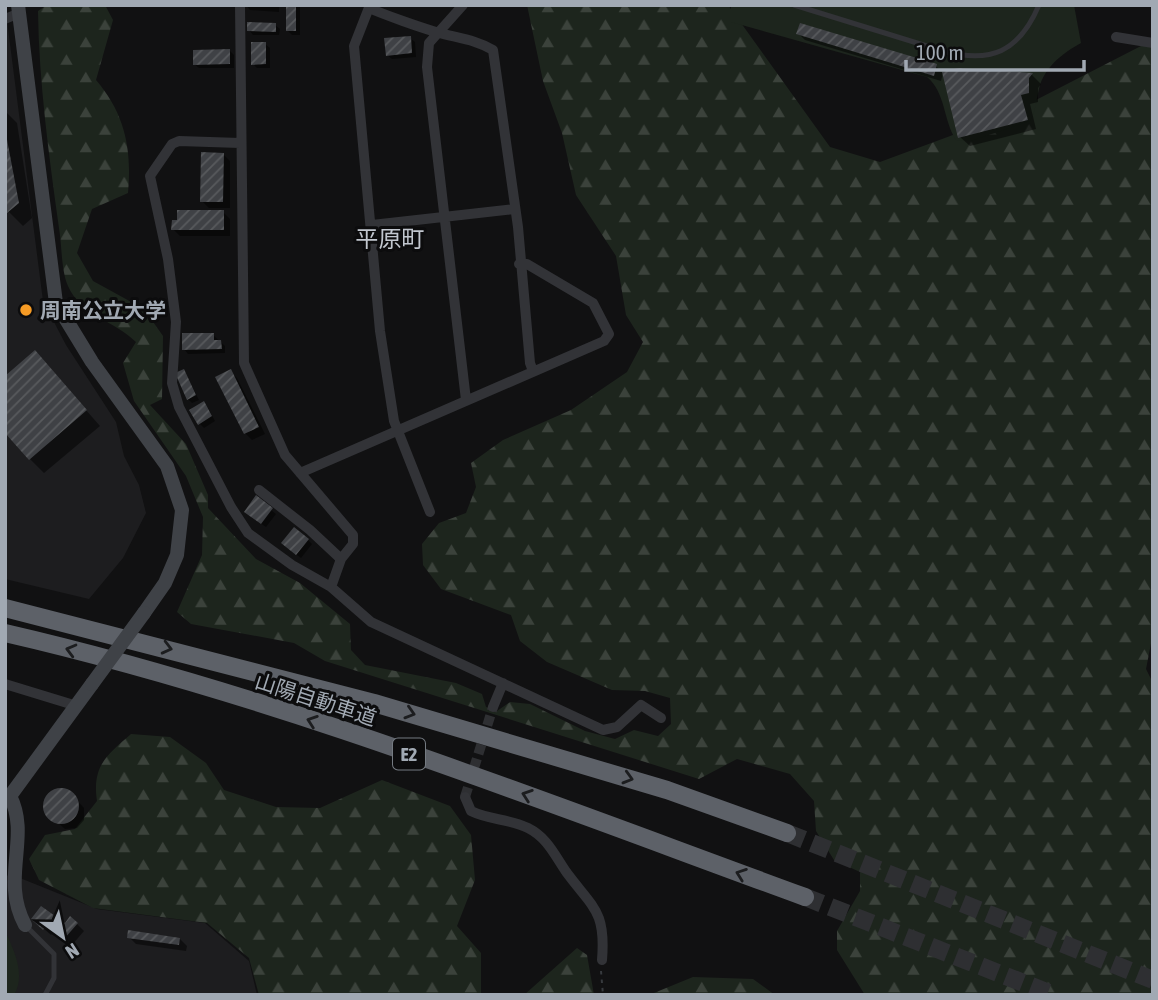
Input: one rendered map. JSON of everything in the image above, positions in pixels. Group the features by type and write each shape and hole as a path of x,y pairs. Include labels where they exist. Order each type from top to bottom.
{"highway":[{"name":"山陽自動車道","path":"5,608 374,702 667,790 788,833"},
{"name":"山陽自動車道","path":"5,633 264,705 535,798 805,897"}],"street":[{"path":"240,5 244,363 285,455 353,535 353,544 341,559 331,587"},
{"path":"463,5 436,32 429,43 427,67 466,400"},
{"path":"429,512 396,431 380,331 354,46 369,6 493,50 533,371"},
{"path":"13,13 56,303 85,351 167,466 182,510 177,555 165,583 8,798 17,818 12,847 10,896 15,911 25,925"},
{"path":"1116,37 1153,43"},
{"path":"240,143 179,141 172,144 152,169 150,176 168,259 176,322 172,383 179,407 231,507 248,533 292,565 331,587 371,622 603,730 617,727 640,705 661,718"},
{"path":"372,225 514,209"},
{"path":"300,472 604,341 609,334 593,303 527,264 519,264"},
{"path":"259,490 310,530 341,559"},
{"path":"5,684 76,706"},
{"path":"492,707 503,684"},
{"path":"465,797 471,811 483,817 527,827 548,843 595,907 603,940 602,960"}],"lane":[{"path":"794,5 965,57 988,58 1014,43 1031,24 1039,5"},
{"path":"25,925 54,954 54,978 45,995"}],"path":[{"path":"602,960 603,995"}],"shaded area":[{"name":"周南公立大学","path":"5,5 43,301 66,345 116,422 124,456 139,485 146,513 123,558 89,599 5,579"},
{"path":"5,875 20,878 97,909 205,923 249,961 257,995 5,995"}],"green space":[{"path":"47,5 105,5 113,20 96,80 114,106 124,133 129,162 128,193 92,209 77,253 93,281 144,309 163,336 162,399 150,405 186,444 208,495 208,508 256,559 300,583 350,624 351,650 365,665 456,683 482,694 486,707 497,711 510,702 530,704 585,731 615,739 634,730 658,736 671,724 670,698 645,691 612,690 547,662 520,641 511,615 441,589 423,565 422,544 439,523 466,513 476,487 471,463 503,440 571,410 627,372 643,342 626,315 616,256 576,195 562,133 543,81 527,5 728,5 830,147 880,162 1007,115 1141,46 1153,44 1153,633 1146,669 1153,683 1153,995 865,995 837,950 837,931 860,891 860,872 834,860 816,831 814,801 790,774 737,759 699,779 325,661 294,643 191,624 177,612 202,555 203,517 186,476 134,401 123,363 136,342 81,304 66,280 40,65 38,11"},
{"path":"731,5 1074,5 1081,43 1061,56 1045,74 1030,121 971,141 956,140 938,91 927,77 731,22"},
{"path":"131,734 170,737 206,763 224,790 276,807 320,808 382,780 450,806 471,835 475,880 457,926 481,953 481,993 492,995 259,995 249,958 207,923 93,908 39,880 29,859 45,835 75,829 97,801 97,779 103,763"},
{"path":"5,931 19,971 14,995 5,995"},
{"path":"577,948 587,955 594,995 524,995"},
{"path":"693,977 753,979 775,995 649,995"}],"building":[{"path":"286,5 296,5 296,31 286,31"},
{"path":"247,22 276,23 276,32 247,31"},
{"path":"800,23 937,64 934,76 796,34"},
{"path":"411,36 412,53 386,56 384,38"},
{"path":"251,42 266,42 266,64 251,65"},
{"path":"230,49 230,64 193,65 193,50"},
{"path":"958,68 1033,73 1029,78 1029,93 1021,95 1028,120 958,138 942,72"},
{"path":"5,129 19,203 7,213 5,211"},
{"path":"201,152 224,153 223,202 200,202"},
{"path":"177,210 224,210 224,230 171,230 172,220 177,220"},
{"path":"182,333 214,333 214,340 221,340 222,349 182,350"},
{"path":"35,350 87,410 29,460 5,433 5,376"},
{"path":"184,369 196,395 187,400 175,373"},
{"path":"231,369 259,427 244,434 215,377"},
{"path":"204,401 212,416 198,425 189,410"},
{"path":"256,495 273,508 261,524 244,512"},
{"path":"294,527 309,539 296,555 281,543"},
{"path":"61,788 73,794 79,806 73,818 61,824 49,818 43,806 49,794"},
{"path":"41,906 65,923 70,916 78,923 64,939 47,925 43,930 31,919"},
{"path":"128,930 180,938 179,945 127,938"}],"tunnel":[{"path":"465,797 493,707"},
{"path":"787,833 1153,980"},
{"path":"805,897 1054,995"}],"place":[{"name":"周南公立大学","path":"26,310"}],"district":[{"name":"平原町","path":"390,239"}]}
